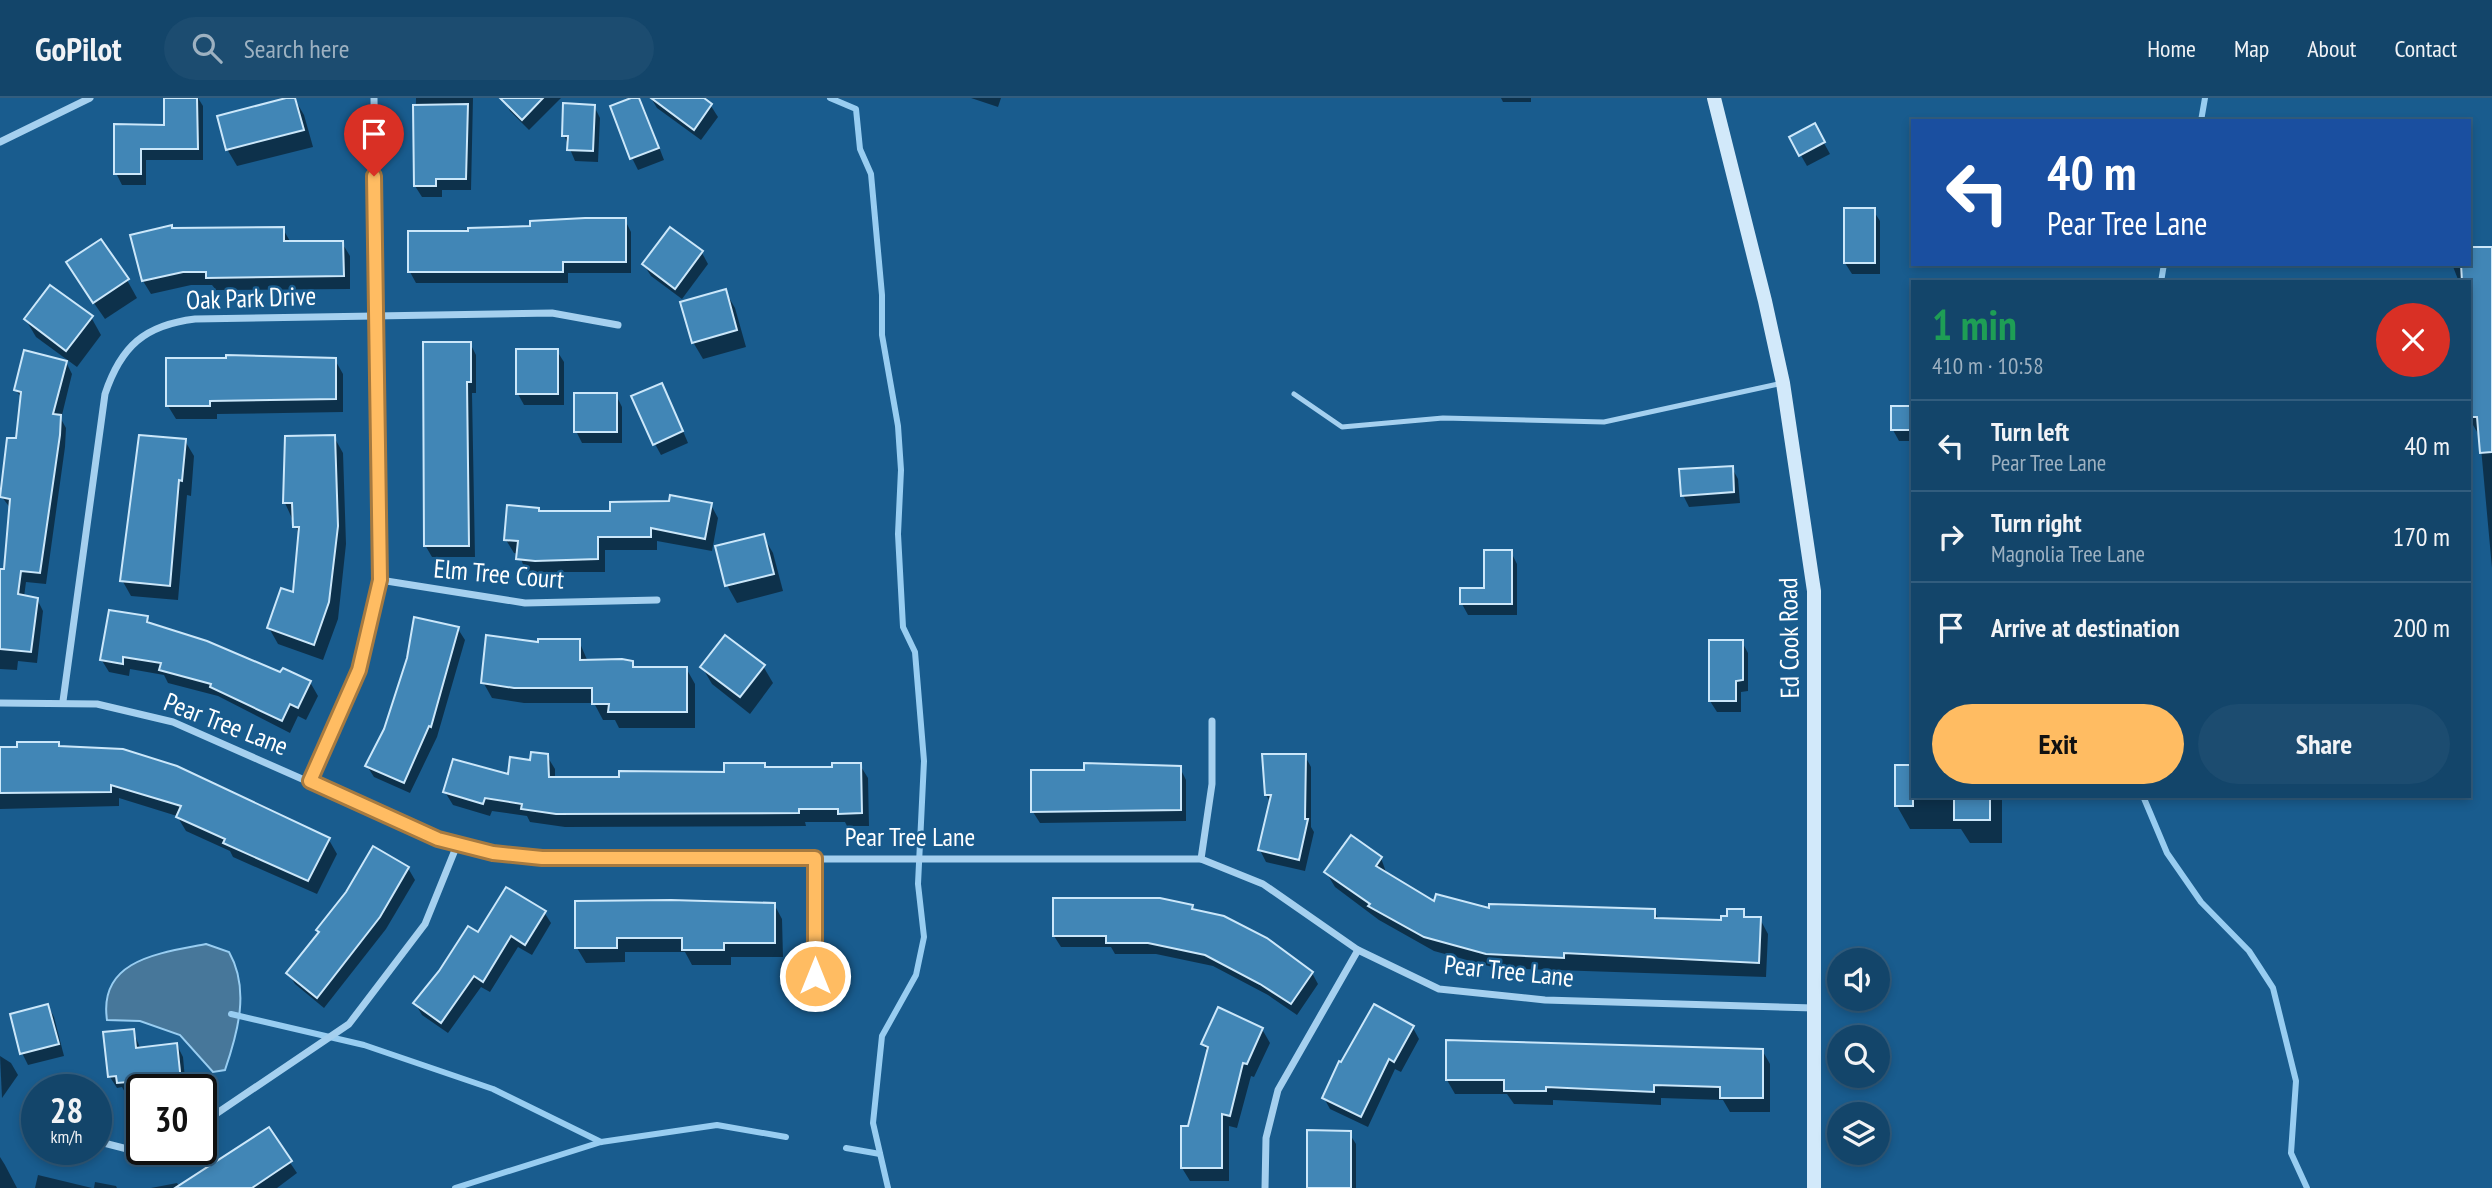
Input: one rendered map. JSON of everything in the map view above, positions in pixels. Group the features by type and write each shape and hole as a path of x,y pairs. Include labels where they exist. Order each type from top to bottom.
{"street":[{"path":"0,142 90,98"},
{"path":"310,781 359,670 380,580 373,98"},
{"name":"Ed Cook Road","path":"1714,98 1783,383 1814,592 1814,1188"},
{"name":"Oak Park Drive","path":"63,701 105,394 113,368 127,350 165,323 195,319 552,313 618,325"},
{"name":"Elm Tree Court","path":"380,580 525,603 657,600"},
{"name":"Pear Tree Lane","path":"0,703 63,701 97,704 173,722 457,845 542,858 1201,859 1262,884 1358,950 1439,989 1475,995 1545,1000 1815,1008"},
{"path":"1201,859 1213,784 1213,722"},
{"path":"217,1113 349,1024 425,924 457,845"},
{"path":"815,858 815,976"},
{"path":"1265,1188 1266,1138 1278,1090 1358,950"}],"lane":[{"path":"1294,394 1342,427 1443,418 1604,422 1783,383"}],"water":[{"path":"206,944 229,952 239,981 240,996 238,1026 225,1070 213,1072 180,1035 140,1021 107,1020 107,1000 112,984 136,962 170,951"}],"building":[{"path":"164,98 197,98 198,149 141,149 141,174 114,174 114,124 164,125"},
{"path":"295,98 304,130 226,150 217,116"},
{"path":"500,98 543,98 522,120"},
{"path":"631,98 639,98 659,148 630,159 610,106"},
{"path":"651,98 704,98 712,104 694,130"},
{"path":"563,103 595,105 593,151 567,150 568,136 562,136"},
{"path":"468,104 466,179 436,179 436,186 414,186 413,105"},
{"path":"1815,123 1825,142 1799,156 1789,137"},
{"path":"1844,208 1875,208 1875,263 1844,263"},
{"path":"626,218 626,262 563,262 563,272 408,272 408,231 468,231 468,228 530,226 530,221"},
{"path":"172,225 172,228 284,227 284,241 343,241 344,276 206,278 206,272 183,272 142,281 130,235"},
{"path":"670,227 703,251 675,289 642,264"},
{"path":"101,239 129,279 93,303 66,262"},
{"path":"2471,247 2492,247 2492,452 2480,453 2477,417 2471,417 2471,280 2462,280 2461,266 2471,266"},
{"path":"50,285 93,316 66,351 24,319"},
{"path":"726,289 737,330 692,343 680,302"},
{"path":"423,342 471,342 471,382 467,382 469,546 424,546"},
{"path":"516,349 558,349 558,394 516,394"},
{"path":"24,350 67,361 53,414 61,415 60,435 40,573 21,571 18,594 38,598 31,652 0,649 0,569 4,569 10,499 0,497 7,438 16,438 21,392 14,390"},
{"path":"226,355 336,358 336,399 210,401 210,406 166,406 166,358 226,358"},
{"path":"662,383 683,431 653,445 631,396"},
{"path":"574,393 617,393 617,432 574,432"},
{"path":"1891,406 1911,406 1911,430 1891,430"},
{"path":"139,435 186,439 182,481 179,480 170,586 120,581"},
{"path":"335,435 338,526 329,602 314,645 267,628 281,588 293,592 299,527 293,527 292,503 283,503 285,436"},
{"path":"1733,466 1734,492 1681,496 1679,469"},
{"path":"670,495 712,503 705,539 651,528 651,537 598,537 598,559 535,561 516,559 518,541 504,540 507,505 539,508 539,511 610,511 610,502 669,501"},
{"path":"764,534 774,574 725,586 715,546"},
{"path":"1484,550 1512,550 1512,604 1460,604 1460,588 1484,588"},
{"path":"109,610 148,616 147,622 207,641 280,672 283,668 311,681 298,708 290,704 282,721 210,687 211,684 159,670 161,663 123,657 123,664 100,660"},
{"path":"414,617 459,627 431,727 429,726 404,783 365,766 384,729 407,658"},
{"path":"486,635 538,642 538,639 580,639 580,660 622,659 633,661 633,667 687,667 687,712 608,712 609,704 592,704 592,688 514,688 481,683"},
{"path":"725,635 765,665 740,697 700,667"},
{"path":"1709,640 1743,640 1743,680 1736,681 1736,701 1709,701"},
{"path":"17,742 59,742 59,746 123,749 177,766 330,838 308,881 223,843 225,839 176,817 181,806 111,785 111,792 0,793 0,747 17,747"},
{"path":"531,752 548,754 549,777 619,777 619,771 724,772 724,763 765,763 765,767 832,767 832,763 861,763 862,813 838,814 838,809 799,809 799,813 556,814 521,809 522,804 485,798 483,804 443,792 453,759 508,774 510,757 530,760"},
{"path":"1262,754 1306,754 1305,819 1308,819 1299,860 1258,850 1271,795 1265,795"},
{"path":"1084,763 1181,766 1181,810 1031,812 1031,770 1084,770"},
{"path":"1895,765 1911,765 1913,806 1895,806"},
{"path":"1954,798 1990,798 1990,820 1954,820"},
{"path":"1351,835 1382,857 1376,866 1434,901 1436,894 1489,908 1489,904 1655,909 1655,918 1721,920 1721,916 1727,916 1727,909 1744,909 1744,917 1761,917 1759,963 1564,953 1564,958 1486,954 1424,937 1368,906 1370,904 1324,872"},
{"path":"373,846 409,867 380,917 317,998 286,973 319,932 316,930 346,892"},
{"path":"506,887 546,911 525,945 511,936 483,982 474,976 441,1023 413,1003 439,971 468,926 478,932"},
{"path":"1053,898 1160,898 1193,905 1192,909 1224,916 1267,938 1313,972 1291,1004 1205,955 1148,943 1106,943 1106,936 1053,936"},
{"path":"575,901 775,903 775,943 724,943 724,950 682,950 682,938 617,938 617,948 575,948"},
{"path":"48,1004 59,1044 20,1054 10,1014"},
{"path":"1374,1004 1414,1026 1394,1062 1389,1059 1361,1117 1322,1098 1339,1061 1341,1062"},
{"path":"1218,1007 1263,1028 1247,1064 1243,1063 1230,1116 1222,1114 1222,1168 1181,1168 1181,1126 1188,1126 1208,1047 1201,1044"},
{"path":"134,1029 136,1048 177,1043 180,1074 126,1074 126,1082 117,1083 116,1076 108,1074 103,1032"},
{"path":"1446,1040 1763,1049 1763,1098 1720,1098 1720,1087 1654,1085 1654,1092 1546,1087 1546,1091 1504,1091 1504,1080 1446,1080"},
{"path":"269,1127 292,1161 252,1188 175,1188 210,1165 217,1165 217,1161"},
{"path":"1307,1130 1351,1131 1351,1188 1307,1188"}],"waterway":[{"path":"830,98 856,109 860,149 871,174 882,295 882,335 898,426 901,470 898,534 903,627 915,652 924,761 918,884 924,937 916,975 882,1036 873,1123 888,1188"},
{"path":"2201,119 2205,98"},
{"path":"2161,280 2164,266"},
{"path":"2144,798 2167,853 2201,902 2249,951 2273,988 2296,1081 2291,1153 2307,1188"},
{"path":"231,1014 364,1045 493,1089 601,1142"},
{"path":"455,1188 601,1142 717,1125 786,1137"},
{"path":"846,1148 880,1154"}],"route":[{"path":"374,176 380,580 359,670 310,781 438,839 493,853 542,858 815,858 815,976"}]}
